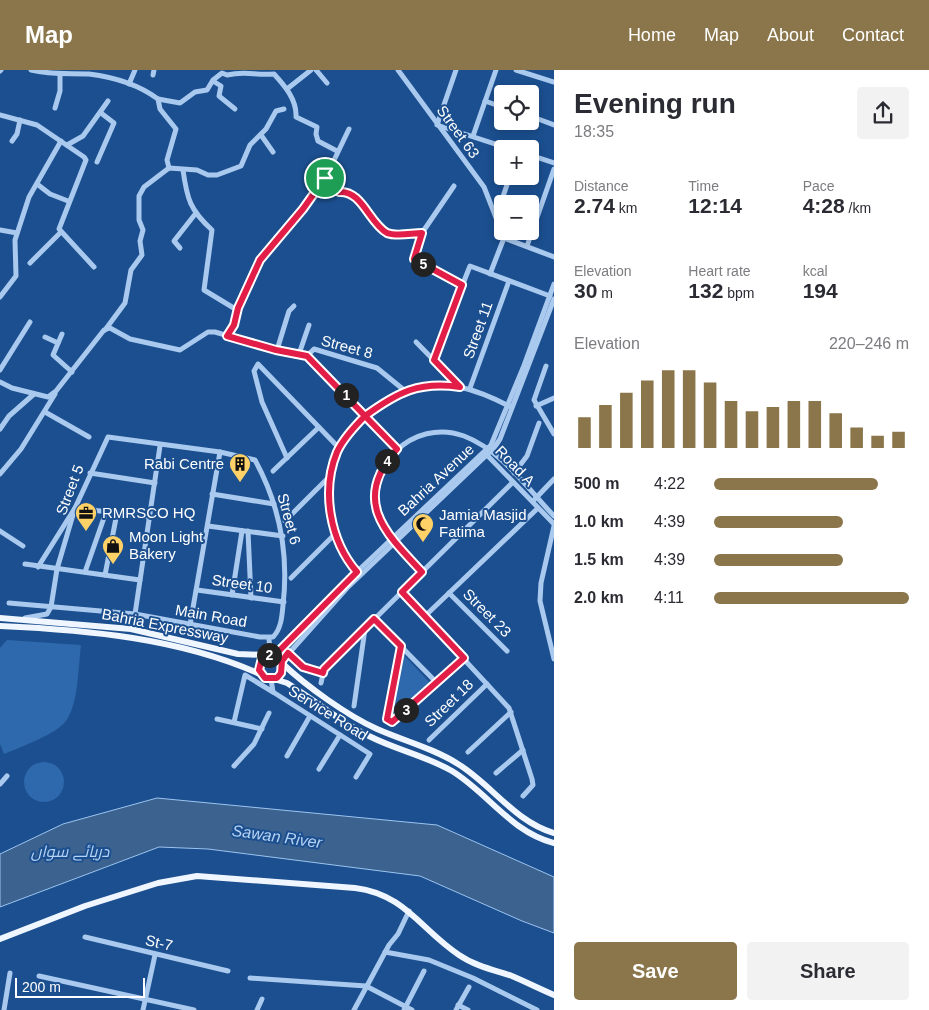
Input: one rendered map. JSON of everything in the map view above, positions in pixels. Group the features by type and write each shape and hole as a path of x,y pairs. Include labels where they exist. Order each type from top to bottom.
{"main road":[{"name":"Bahria Expressway","path":"0,618 131,629 238,654 270,655"},
{"name":"Bahria Expressway","path":"0,626 130,637 192,651 260,674"},
{"path":"554,833 515,811 457,763 364,722 310,686 270,655 258,666 260,674 287,683 371,737 424,757 452,772 509,819 535,836 554,843"},
{"path":"272,679 281,673 282,663"},
{"path":"0,939 85,906 158,883 197,876 370,890 390,898 409,911 459,955 554,995"}],"street":[{"path":"31,70 60,74 102,76 129,84 158,100 180,103 195,92 207,90 213,81 222,74 227,75 240,70 274,74 286,89 297,109 296,117 317,127 318,141 337,151"},
{"path":"129,84 135,70"},
{"path":"286,89 311,70"},
{"path":"316,70 327,83"},
{"name":"Street 63","path":"398,70 484,187 494,212"},
{"path":"456,70 438,125 494,143"},
{"path":"473,136 496,70"},
{"path":"516,70 554,82"},
{"path":"55,108 60,91 60,74"},
{"path":"213,81 221,86 219,96 235,109"},
{"path":"158,100 160,109 176,129 167,160 169,168"},
{"path":"485,101 494,104"},
{"path":"67,145 83,136 108,102"},
{"path":"0,474 21,449 56,391 125,303 131,270 142,255 140,240 143,230 139,220 137,204 144,187 169,168 197,170 208,175 234,169 243,162 250,145 262,135 276,111 284,109"},
{"path":"97,162 114,123 101,113"},
{"path":"0,114 37,125 86,160 59,226 61,232 94,267"},
{"path":"539,119 554,125"},
{"path":"12,141 17,134 20,120"},
{"path":"227,336 234,325 237,310 260,260 303,209 325,178 349,129"},
{"path":"262,135 273,152"},
{"path":"0,297 16,276 14,240 28,197 61,141"},
{"path":"539,158 554,163"},
{"path":"527,246 554,169"},
{"path":"183,170 186,194 196,213 212,230 204,290 237,310"},
{"path":"325,178 339,192 345,191 356,198 386,232 395,234 422,233"},
{"path":"36,184 50,194 68,201"},
{"path":"454,186 422,233 414,259 462,285"},
{"path":"180,248 174,240 196,213"},
{"path":"0,230 17,233"},
{"path":"30,263 61,232"},
{"path":"490,274 503,240"},
{"path":"510,240 554,257"},
{"path":"434,360 470,266 552,298"},
{"name":"Street 11","path":"470,388 509,281"},
{"name":"Bahria Avenue","path":"270,655 359,574 500,440 552,298 554,284"},
{"name":"Bahria Avenue","path":"488,451 509,406 552,298"},
{"path":"277,350 289,311 294,306"},
{"path":"0,370 30,322"},
{"path":"299,354 309,325"},
{"path":"104,330 116,330 130,339 180,350 208,332 307,356 397,449"},
{"path":"62,334 54,357 72,372"},
{"path":"45,336 58,343"},
{"path":"416,342 460,387"},
{"name":"Street 8","path":"307,356 314,349 377,368 404,390"},
{"path":"286,458 262,402 254,371 256,366 260,364 318,428 340,449"},
{"path":"546,366 534,397 536,406 554,434"},
{"path":"0,382 48,397 56,391"},
{"path":"359,574 335,534 328,501 330,476 340,449 365,416 404,390 431,385 470,388 509,406"},
{"path":"0,429 9,416 34,394"},
{"path":"536,406 554,398"},
{"path":"45,412 89,437"},
{"path":"514,473 527,456 539,423"},
{"path":"273,471 318,428"},
{"name":"Road A","path":"422,572 392,541 379,520 375,494 382,469 397,449 417,436 440,432 464,436 481,446 514,473 535,500 538,508 554,525"},
{"name":"Street 5","path":"51,607 57,569 75,508 108,437 160,446"},
{"path":"135,614 160,446 220,452 190,625"},
{"name":"Road A","path":"488,451 513,482 554,516"},
{"name":"Street 6","path":"220,452 255,460 274,504 283,536 286,568 284,602 277,633 269,638"},
{"path":"90,473 155,483"},
{"path":"285,521 330,476"},
{"path":"535,500 554,478"},
{"path":"321,683 324,669 513,482"},
{"path":"212,494 274,504"},
{"path":"38,567 75,508 150,517"},
{"path":"424,617 538,508"},
{"path":"86,572 106,512"},
{"path":"105,575 117,513"},
{"path":"554,525 541,583 540,600 554,659"},
{"path":"208,526 283,536"},
{"path":"0,531 23,546"},
{"path":"232,595 242,531"},
{"path":"248,532 251,598"},
{"path":"291,578 335,534"},
{"path":"25,564 140,580"},
{"name":"Bahria Avenue","path":"282,663 288,653 359,574"},
{"name":"Street 10","path":"197,590 284,602"},
{"path":"402,592 464,658 511,712 533,785 523,796"},
{"name":"Street 23","path":"449,593 507,651"},
{"name":"Main Road","path":"9,603 135,614 269,638"},
{"path":"20,619 47,614 51,607"},
{"path":"374,619 436,682"},
{"path":"354,706 365,629"},
{"path":"269,638 270,655"},
{"path":"401,646 387,719 393,722 464,658"},
{"path":"288,653 303,667 323,673"},
{"name":"Service Road","path":"234,722 245,675 370,754 356,777"},
{"name":"Service Road","path":"272,679 273,692"},
{"name":"Street 18","path":"429,740 487,684"},
{"path":"468,752 511,712"},
{"path":"234,766 254,744 269,713"},
{"path":"287,756 310,716"},
{"path":"217,720 234,722 262,730"},
{"path":"318,770 340,734"},
{"path":"496,773 523,750"},
{"path":"0,784 7,776"},
{"path":"354,1010 385,952 398,934 409,911"},
{"name":"St-7","path":"85,937 228,971"},
{"path":"385,952 429,960 473,978 537,1010"},
{"path":"143,1010 155,955"},
{"path":"405,1008 424,971"},
{"path":"4,1010 10,973"},
{"path":"39,976 194,1010"},
{"path":"250,978 366,986 412,1010"},
{"path":"468,987 457,1007 468,1010"},
{"path":"257,1010 262,999"}],"shaded area":[{"path":"7,640 81,645 76,695 66,721 62,726 47,735 4,754 0,744 0,648"},
{"path":"402,653 431,684 392,720"},
{"path":"48,762 55,765 61,771 64,782 63,790 55,799 48,802 40,802 33,799 25,790 24,778 27,771 36,763"}],"water":[{"name":"دریائے سواں","path":"157,798 437,825 554,877 554,933 420,876 208,849 159,847 0,907 0,854 63,824"}],"place":[{"name":"Rabi Centre","path":"240,483"},
{"name":"RMRSCO HQ","path":"86,532"},
{"name":"Jamia Masjid Fatima","path":"423,543"},
{"name":"Moon Light Bakery","path":"113,565"}],"route":[{"path":"325,178 303,209 260,260 248,283 238,308 234,325 227,336 252,344 307,356 365,416 353,429 338,452 330,476 328,501 335,534 357,572 275,655 270,654 262,658 258,666 260,674 265,678 277,678 283,667 282,661 288,653 303,667 323,673 324,669 374,619 401,646 387,719 393,722 464,658 402,592 422,572 391,540 384,530 379,520 375,494 382,469 388,458 397,449 365,416 407,389 431,385 460,387 434,360 462,285 414,259 422,233 395,234 386,232 356,198 348,192 339,192 325,178"}],"water label":[{"name":"Sawan River","path":"277,836"}]}
